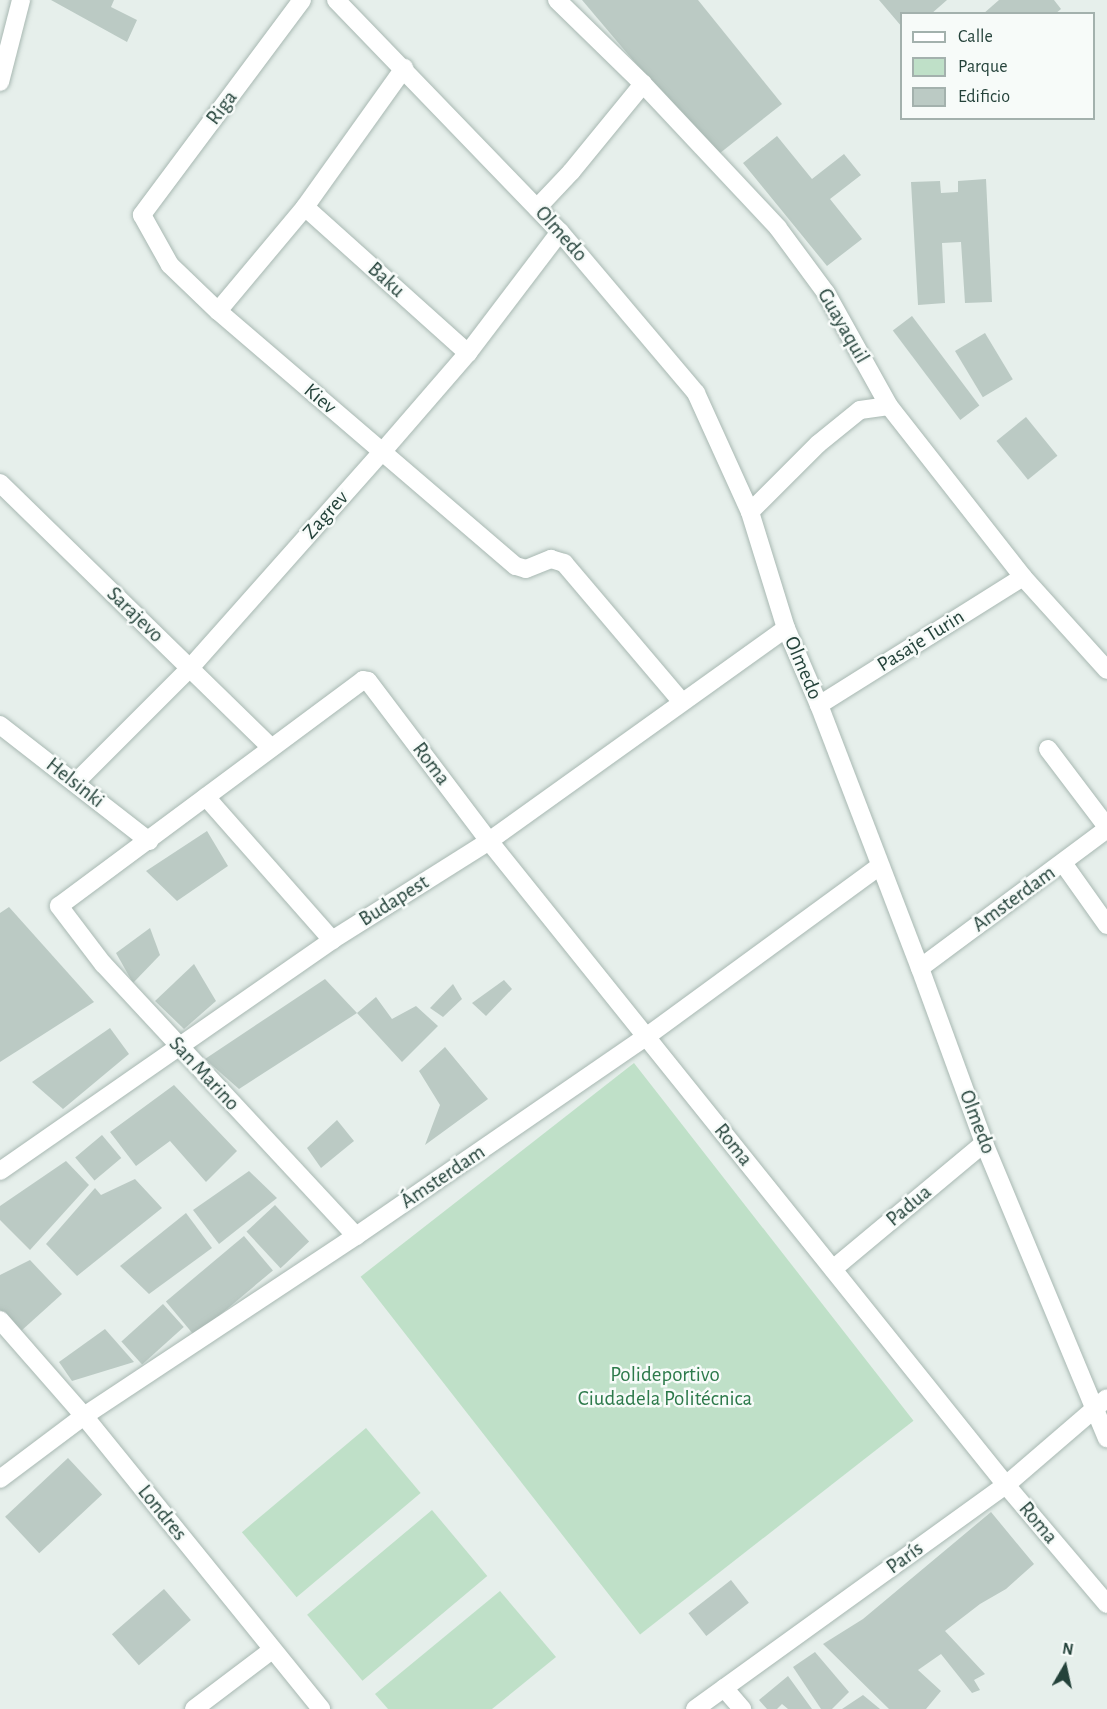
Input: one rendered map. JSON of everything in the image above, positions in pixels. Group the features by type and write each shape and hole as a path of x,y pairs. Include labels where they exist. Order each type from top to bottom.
{"street":[{"path":"0,82 21,0"},
{"name":"Riga","path":"142,215 302,0"},
{"name":"Olmedo","path":"336,0 560,232 696,393 750,512 786,628 819,705 920,968 984,1143 1100,1403 1107,1438"},
{"name":"Guayaquil","path":"557,0 643,84 778,228 826,293 889,406 1023,577 1107,670"},
{"path":"218,311 305,207 404,68"},
{"path":"537,208 571,172 643,84"},
{"name":"Baku","path":"305,207 468,354"},
{"name":"Kiev","path":"142,215 170,265 218,311 516,566 526,569 551,559 564,563 682,702"},
{"name":"Zagrev","path":"75,783 190,668 383,451 468,354 560,232"},
{"path":"750,512 818,444 860,410 889,406"},
{"name":"Sarajevo","path":"0,483 271,747"},
{"name":"Pasaje Turin","path":"819,705 1023,577"},
{"name":"Budapest","path":"0,1171 332,939 489,841 786,628"},
{"name":"Roma","path":"271,747 366,680 489,841 646,1038 1006,1485 1107,1604"},
{"name":"Helsinki","path":"0,724 149,842"},
{"path":"149,842 271,747"},
{"path":"1048,749 1107,828"},
{"path":"206,797 332,939"},
{"name":"Amsterdam","path":"920,968 1064,863 1107,828"},
{"name":"San Marino","path":"149,842 59,906 103,964 356,1236"},
{"path":"1064,863 1107,925"},
{"name":"Ámsterdam","path":"0,1479 84,1416 356,1236 646,1038 880,866"},
{"name":"Padua","path":"833,1269 984,1143"},
{"name":"Londres","path":"0,1320 84,1416 321,1709"},
{"name":"París","path":"695,1709 1006,1485 1100,1403"},
{"path":"194,1709 272,1650"},
{"path":"724,1688 741,1709"}],"green space":[{"name":"Polideportivo Ciudadela Politécnica","path":"634,1063 914,1421 640,1634 361,1277"},
{"path":"366,1428 421,1493 297,1597 242,1532"},
{"path":"432,1510 487,1576 362,1681 307,1615"},
{"path":"500,1591 556,1657 492,1709 388,1709 375,1694"}],"building":[{"path":"51,0 114,0 111,7 137,20 127,42"},
{"path":"582,0 698,0 782,104 715,157"},
{"path":"879,0 947,0 933,12 900,12 900,25"},
{"path":"999,0 1054,0 1061,9 1057,12 985,12"},
{"path":"777,136 812,179 844,154 861,175 830,199 862,239 827,266 743,163"},
{"path":"986,179 992,302 965,303 961,242 942,243 945,303 918,305 911,182 940,181 941,193 958,192 958,181"},
{"path":"912,316 979,405 960,420 893,330"},
{"path":"985,333 1013,379 983,397 955,351"},
{"path":"1026,417 1057,456 1028,480 996,441"},
{"path":"207,831 228,866 177,901 146,871"},
{"path":"9,907 94,1002 0,1062 0,913"},
{"path":"150,928 160,955 133,983 116,953"},
{"path":"194,964 216,1001 184,1029 155,1001"},
{"path":"325,979 357,1013 239,1089 205,1059"},
{"path":"504,980 512,989 486,1016 472,1003"},
{"path":"453,984 462,999 443,1017 430,1008"},
{"path":"376,997 392,1019 416,1006 438,1026 402,1062 357,1013"},
{"path":"110,1028 129,1054 63,1109 32,1082"},
{"path":"445,1047 488,1099 425,1145 440,1105 419,1071"},
{"path":"174,1085 237,1151 206,1182 170,1141 136,1166 110,1132"},
{"path":"337,1120 354,1141 321,1168 307,1148"},
{"path":"102,1135 121,1158 94,1180 75,1157"},
{"path":"66,1161 89,1185 30,1250 0,1220 0,1206"},
{"path":"249,1171 277,1198 219,1244 193,1210"},
{"path":"135,1179 162,1208 77,1276 46,1244 95,1188 101,1195"},
{"path":"275,1205 309,1242 281,1268 246,1232"},
{"path":"186,1213 212,1248 149,1294 120,1266"},
{"path":"244,1236 273,1270 195,1336 166,1302"},
{"path":"30,1260 62,1294 21,1331 0,1310 0,1275"},
{"path":"163,1304 184,1327 142,1365 121,1341"},
{"path":"105,1329 134,1362 72,1381 59,1362"},
{"path":"68,1458 102,1495 39,1553 5,1517"},
{"path":"991,1512 1034,1564 1006,1589 980,1604 945,1631 985,1674 974,1680 980,1690 972,1693 941,1654 918,1670 941,1691 926,1709 889,1709 823,1644 863,1619"},
{"path":"731,1580 749,1603 706,1636 688,1613"},
{"path":"164,1589 191,1620 139,1665 112,1634"},
{"path":"815,1652 849,1692 832,1709 821,1709 793,1667"},
{"path":"788,1676 812,1709 788,1709 782,1704 777,1709 767,1709 759,1700"},
{"path":"863,1695 880,1709 842,1709"}]}
